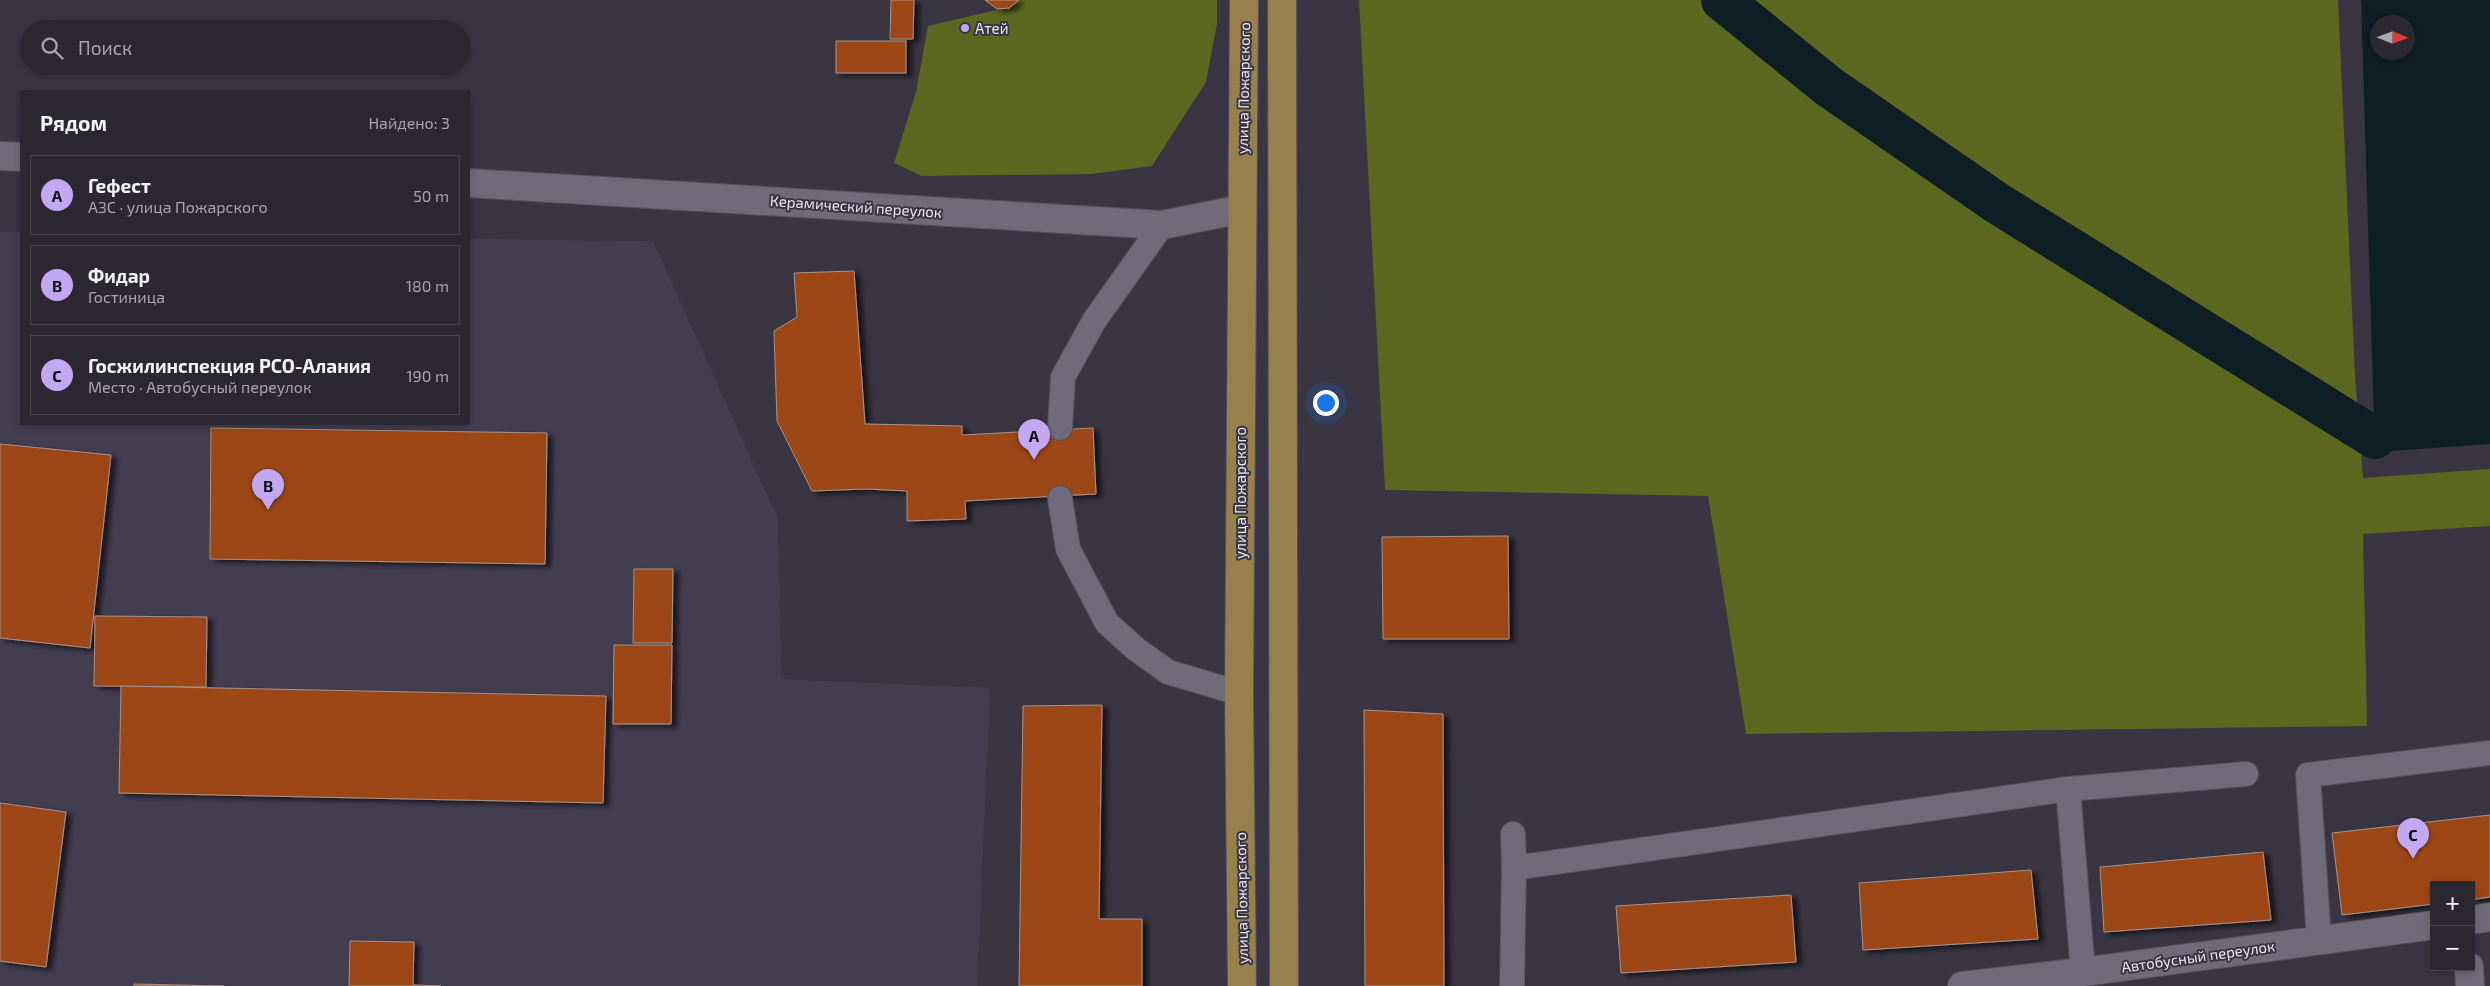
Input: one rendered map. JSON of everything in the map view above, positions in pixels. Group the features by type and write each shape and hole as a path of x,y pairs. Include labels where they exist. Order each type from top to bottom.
{"main road":[{"name":"улица Пожарского","path":"1242,986 1239,693 1244,0"},
{"path":"1282,0 1284,986"}],"street":[{"path":"0,156 20,157"},
{"name":"Керамический переулок","path":"470,182 1162,225 1242,209"},
{"path":"2475,919 2490,917"},
{"name":"Автобусный переулок","path":"1962,986 2010,983 2319,939 2430,925"},
{"path":"2469,971 2470,986"}],"lane":[{"path":"1060,428 1063,377 1094,321 1162,225"},
{"path":"1060,498 1068,550 1107,623 1168,672 1239,693"},
{"path":"2319,939 2308,775 2490,753"},
{"path":"1514,868 2068,789 2246,774"},
{"path":"2068,789 2083,972"},
{"path":"1512,986 1513,834"}],"shaded area":[{"path":"2361,0 2490,0 2490,444 2375,452"},
{"path":"0,232 20,232 20,425 470,425 470,239 653,241 778,519 781,679 990,688 977,986 0,986"}],"green space":[{"path":"1014,0 1217,0 1217,24 1206,82 1152,166 1091,174 922,176 894,163 916,92 928,26 1005,8"},
{"path":"1359,0 2338,0 2355,376 2363,478 2490,469 2490,526 2363,534 2367,726 1746,734 1708,496 1385,490"}],"building":[{"path":"891,0 914,0 913,39 890,39"},
{"path":"985,0 1019,0 1009,8 997,9"},
{"path":"836,41 906,41 906,73 836,73"},
{"path":"854,271 865,424 962,426 962,435 1093,428 1096,494 965,501 966,519 907,521 907,491 866,489 812,491 777,421 774,331 797,317 794,273"},
{"path":"211,428 547,433 545,564 210,559"},
{"path":"0,444 111,455 90,648 0,638"},
{"path":"1508,536 1509,639 1383,639 1382,537"},
{"path":"634,569 673,569 672,643 633,643"},
{"path":"95,616 207,617 206,687 94,686"},
{"path":"614,645 672,645 671,724 613,724"},
{"path":"121,686 606,696 603,803 119,793"},
{"path":"1102,705 1099,919 1142,919 1142,986 1019,986 1023,706"},
{"path":"1364,710 1443,714 1444,986 1365,986"},
{"path":"0,803 66,812 46,967 0,961"},
{"path":"2490,815 2490,897 2475,899 2475,881 2430,881 2430,904 2342,915 2332,833"},
{"path":"2263,852 2271,920 2104,932 2100,867"},
{"path":"2031,870 2038,939 1863,950 1859,883"},
{"path":"1791,895 1796,962 1621,973 1616,906"},
{"path":"350,941 414,942 413,985 441,986 349,986"},
{"path":"134,984 224,986 134,986"}],"waterway":[{"path":"1722,0 1828,86 1997,203 2375,438"}],"place":[{"name":"Атей","path":"965,28"},
{"name":"Гефест","path":"1034,460"},
{"name":"Фидар","path":"268,510"},
{"name":"Госжилинспекция РСО-Алания","path":"2413,859"}]}
